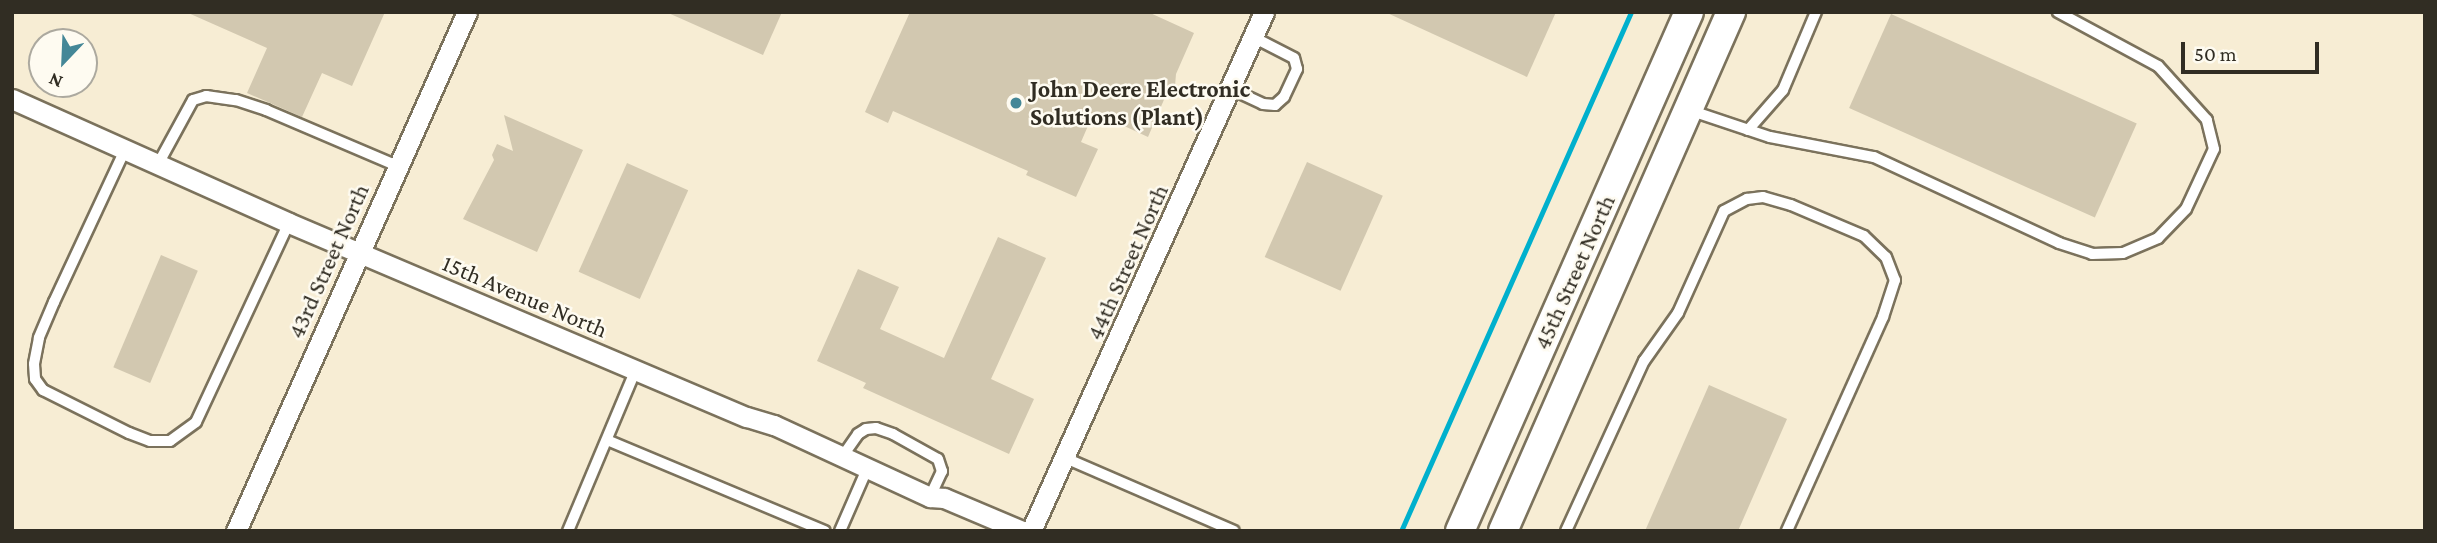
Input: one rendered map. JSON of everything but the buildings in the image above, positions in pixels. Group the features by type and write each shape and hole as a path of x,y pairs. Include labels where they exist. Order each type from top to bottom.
{"main road":[{"name":"45th Street North","path":"1460,531 1689,12"},
{"name":"45th Street North","path":"1503,531 1731,12"}],"street":[{"name":"43rd Street North","path":"236,531 467,12"},
{"name":"44th Street North","path":"1031,531 1264,12"},
{"name":"15th Avenue North","path":"12,99 124,152 359,253 868,467 930,497 944,498 1022,531"}],"lane":[{"path":"1748,131 1783,90 1816,12"},
{"path":"1688,110 1748,131 1874,157 2059,243 2092,254 2123,253 2158,238 2186,209 2214,149 2207,120 2158,66 2059,12"},
{"path":"1231,89 1263,104 1275,105 1284,97 1297,69 1294,58 1253,37"},
{"path":"157,166 193,100 206,96 236,100 265,110 397,166"},
{"path":"124,152 54,302 39,338 34,364 35,379 43,390 130,433 150,441 170,441 197,422 289,223"},
{"path":"1566,531 1644,361 1678,313 1724,211 1747,199 1763,197 1791,205 1864,236 1886,257 1895,280 1883,317 1787,531"},
{"path":"568,531 636,369"},
{"path":"842,457 858,433 866,429 876,428 893,433 938,459 942,471 930,497"},
{"path":"607,440 825,531"},
{"path":"1063,457 1234,531"},
{"path":"839,531 868,467"}],"waterway":[{"path":"1401,531 1631,12"}],"place":[{"name":"John Deere Electronic Solutions (Plant)","path":"1016,103"}]}
